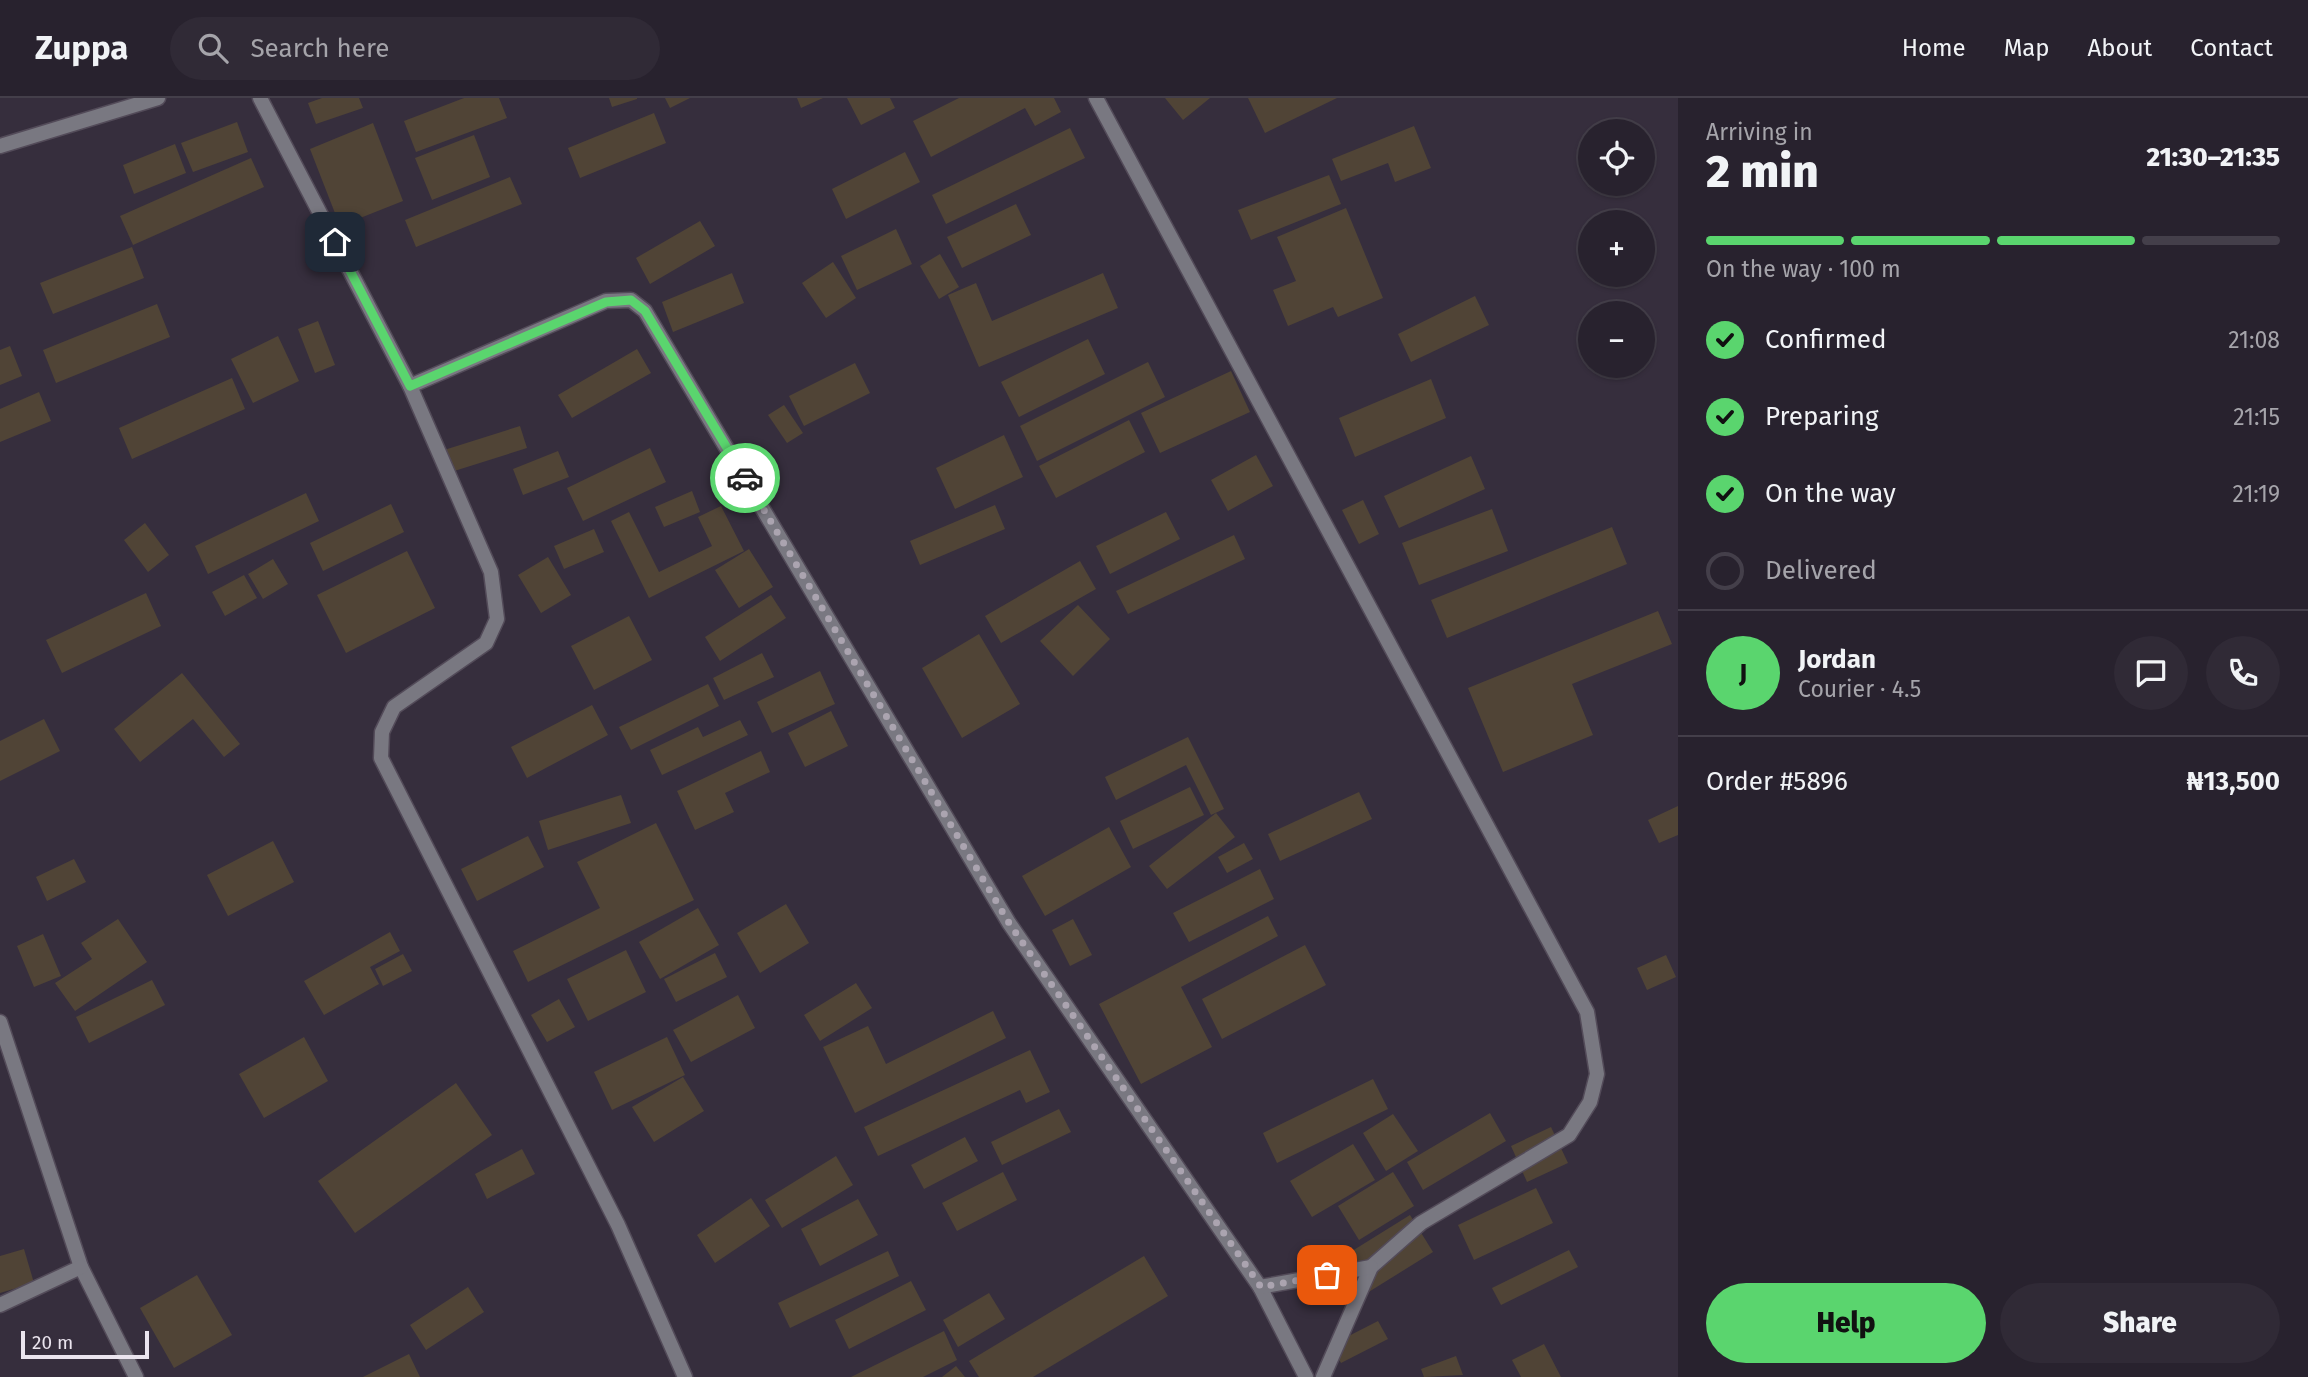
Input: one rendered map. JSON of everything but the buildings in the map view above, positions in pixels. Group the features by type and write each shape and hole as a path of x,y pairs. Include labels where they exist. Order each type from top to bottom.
{"street":[{"path":"0,146 158,98"},
{"path":"260,98 410,386 491,572 497,619 486,643 394,707 382,732 382,758 618,1225 685,1377"},
{"path":"1096,98 1587,1012 1597,1074 1590,1102 1569,1135 1421,1223 1371,1267 1323,1377"},
{"path":"410,386 606,302 631,300 645,311 1009,923 1261,1287 1306,1377"},
{"path":"0,1022 81,1267 136,1377"},
{"path":"0,1305 81,1267"},
{"path":"1261,1287 1371,1267"}],"way so far":[{"path":"745,478 1009,923 1261,1287 1327,1275"}],"route":[{"path":"335,242 410,386 570,314 606,302 631,300 645,311 745,478"}]}
